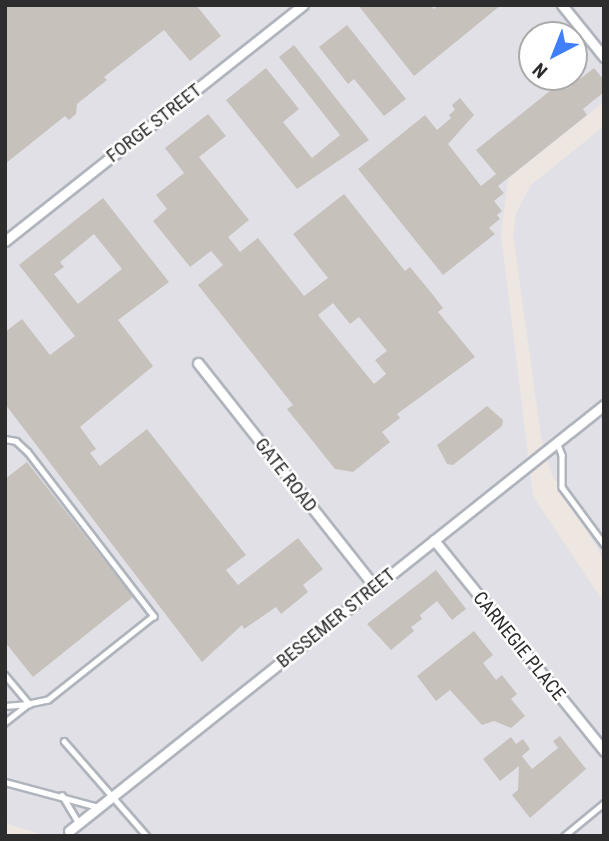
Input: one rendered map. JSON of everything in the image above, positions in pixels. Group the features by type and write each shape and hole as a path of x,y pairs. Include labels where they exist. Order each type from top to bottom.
{"street":[{"name":"FORGE STREET","path":"5,241 303,5"},
{"path":"562,5 604,57"},
{"name":"GATE ROAD","path":"198,363 374,587"},
{"name":"BESSEMER STREET","path":"68,834 604,405"},
{"name":"CARNEGIE PLACE","path":"434,540 604,751"}],"lane":[{"path":"5,439 16,441 28,452 154,616 48,700 5,706"},
{"path":"557,443 562,455 562,487 604,544"},
{"path":"5,675 29,704"},
{"path":"5,723 29,704"},
{"path":"64,741 111,798 147,836"},
{"path":"5,782 62,794 98,808"},
{"path":"62,794 79,823"},
{"path":"564,836 604,803"}],"shaded area":[{"path":"5,5 604,5 604,102 508,179 501,234 533,496 604,603 604,836 47,836 5,823"},
{"path":"604,126 604,559 551,473 541,436 513,235 516,213 531,185"}],"building":[{"path":"5,5 196,5 221,36 190,61 164,30 104,77 107,80 77,104 76,114 69,120 65,116 5,164"},
{"path":"358,5 430,5 434,9 439,5 501,5 414,76"},
{"path":"347,25 406,99 384,116 354,79 348,84 319,47"},
{"path":"294,45 369,140 297,189 226,100 266,68 299,109 283,122 312,158 340,135 279,57"},
{"path":"594,68 604,80 604,92 583,109 587,115 498,186 504,193 494,201 502,211 497,215 500,219 489,228 495,234 443,275 358,169 425,115 437,130 451,118 449,115 455,110 452,105 460,98 474,115 448,144 481,186 496,174 476,150 550,91 588,91 588,73"},
{"path":"208,114 226,136 199,157 249,220 228,237 240,252 258,238 304,296 328,278 293,234 344,194 405,271 410,267 433,295 443,308 438,312 475,357 397,414 400,418 382,432 390,442 353,472 335,469 287,409 293,405 198,285 223,265 211,251 190,267 153,221 167,209 156,195 184,173 165,148","holes":["333,303 350,324 359,317 387,351 375,360 386,374 374,384 318,315"]},
{"path":"103,198 169,282 118,320 153,366 80,427 96,449 90,453 100,466 147,429 246,555 226,570 238,585 298,538 323,569 303,585 308,592 281,614 276,607 244,629 242,625 202,662 5,404 5,332 22,319 50,355 75,336 19,265","holes":["94,234 122,269 78,304 54,274 64,267 60,262"]},
{"path":"487,406 503,420 502,426 453,465 447,464 437,445"},
{"path":"27,462 133,597 33,677 5,642 5,479"},
{"path":"436,570 466,609 452,620 437,601 420,615 422,619 411,627 414,631 391,650 367,624"},
{"path":"474,631 493,655 483,663 496,680 502,675 517,694 511,699 525,716 511,728 494,721 482,725 450,690 436,701 417,676"},
{"path":"560,736 586,769 530,818 512,795 518,790 519,766 500,781 483,759 511,737 516,744 523,739 530,749 522,756 532,769 558,748 553,741"}]}
